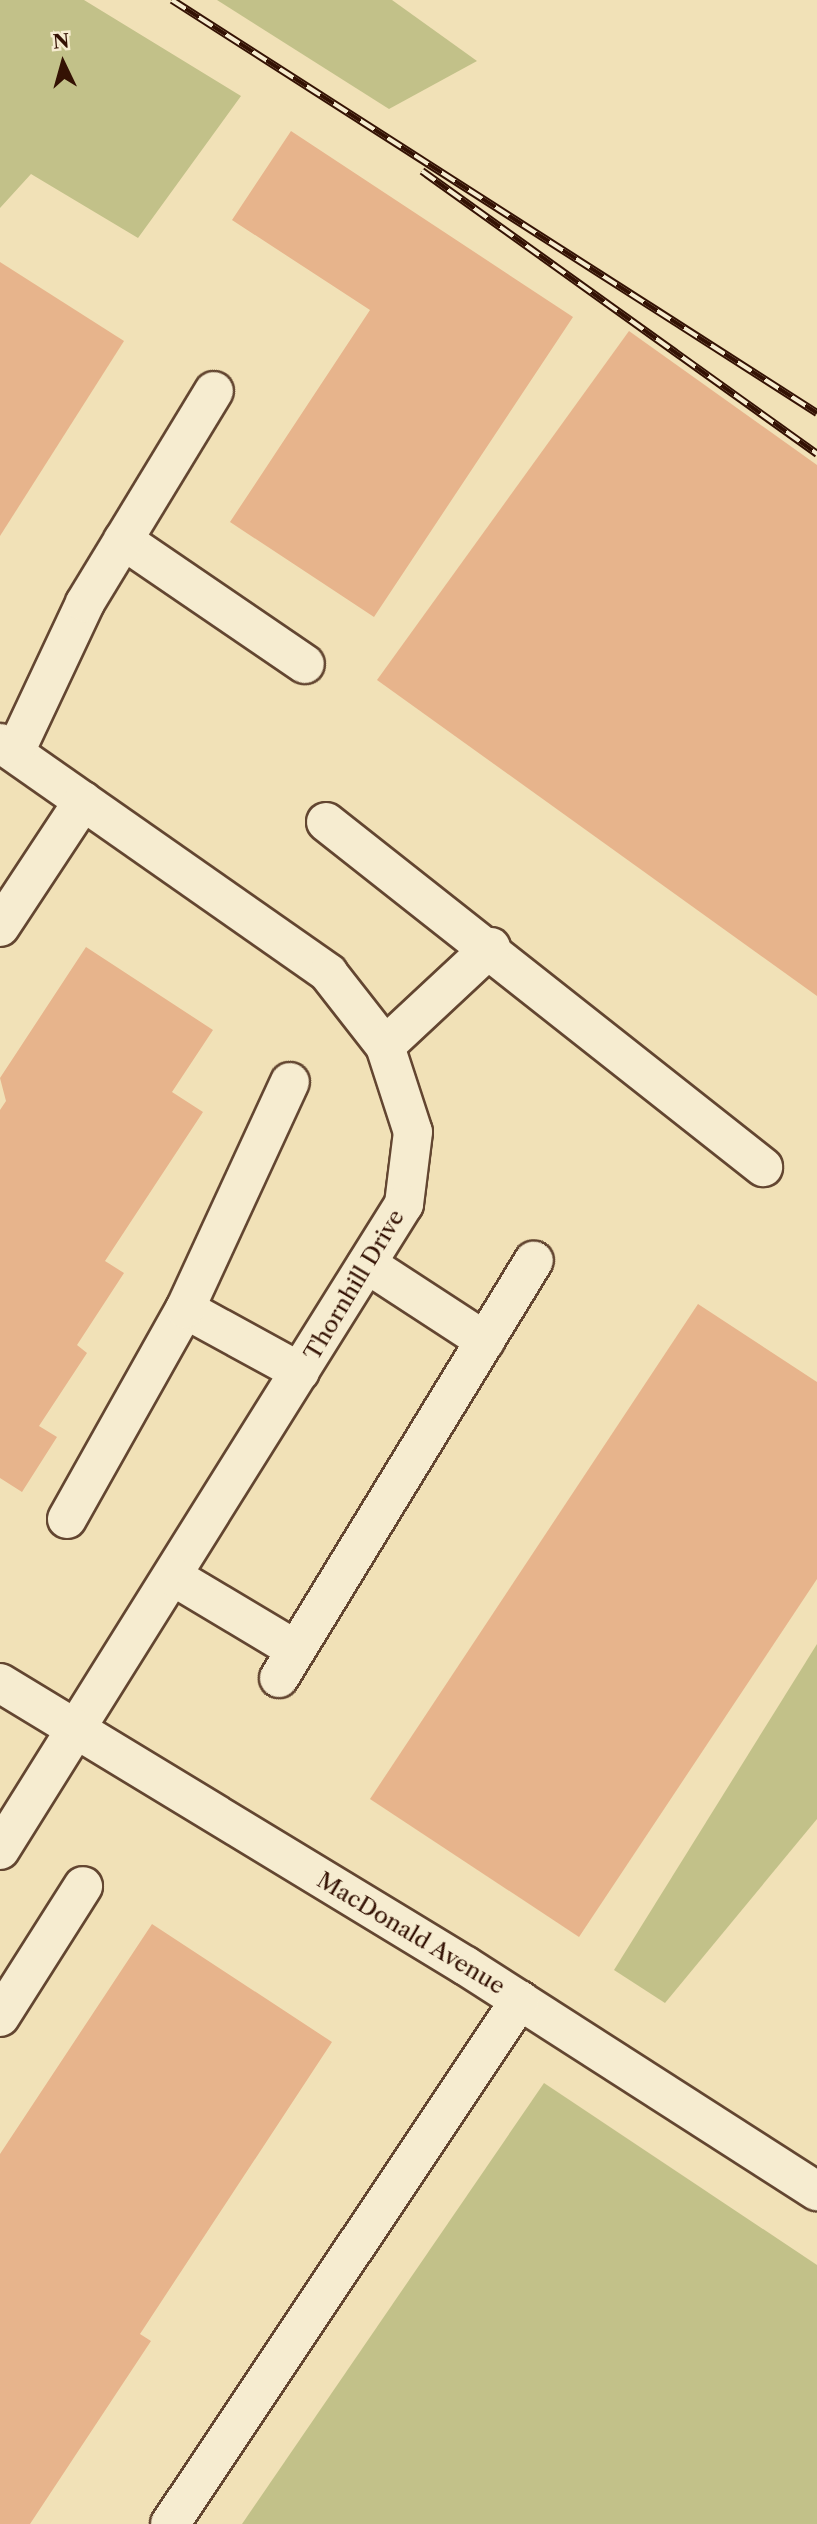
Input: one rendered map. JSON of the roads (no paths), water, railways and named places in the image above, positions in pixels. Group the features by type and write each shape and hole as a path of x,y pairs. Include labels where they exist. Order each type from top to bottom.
{"street":[{"path":"7,747 85,603 214,391"},
{"path":"123,540 305,664"},
{"name":"Thornhill Drive","path":"0,1850 78,1732 404,1205 413,1132 385,1046 328,973 7,747"},
{"path":"0,927 83,801"},
{"path":"326,822 491,947 763,1167"},
{"path":"385,1046 491,947"},
{"path":"67,1519 185,1309 290,1082"},
{"path":"174,1577 288,1664 534,1261"},
{"path":"367,1264 485,1340"},
{"path":"185,1309 300,1373"},
{"name":"MacDonald Avenue","path":"0,1683 520,2000 817,2191"},
{"path":"0,2017 83,1886"},
{"path":"170,2524 520,2000"}],"railway":[{"path":"172,0 817,413"},
{"path":"422,171 817,454"}]}
